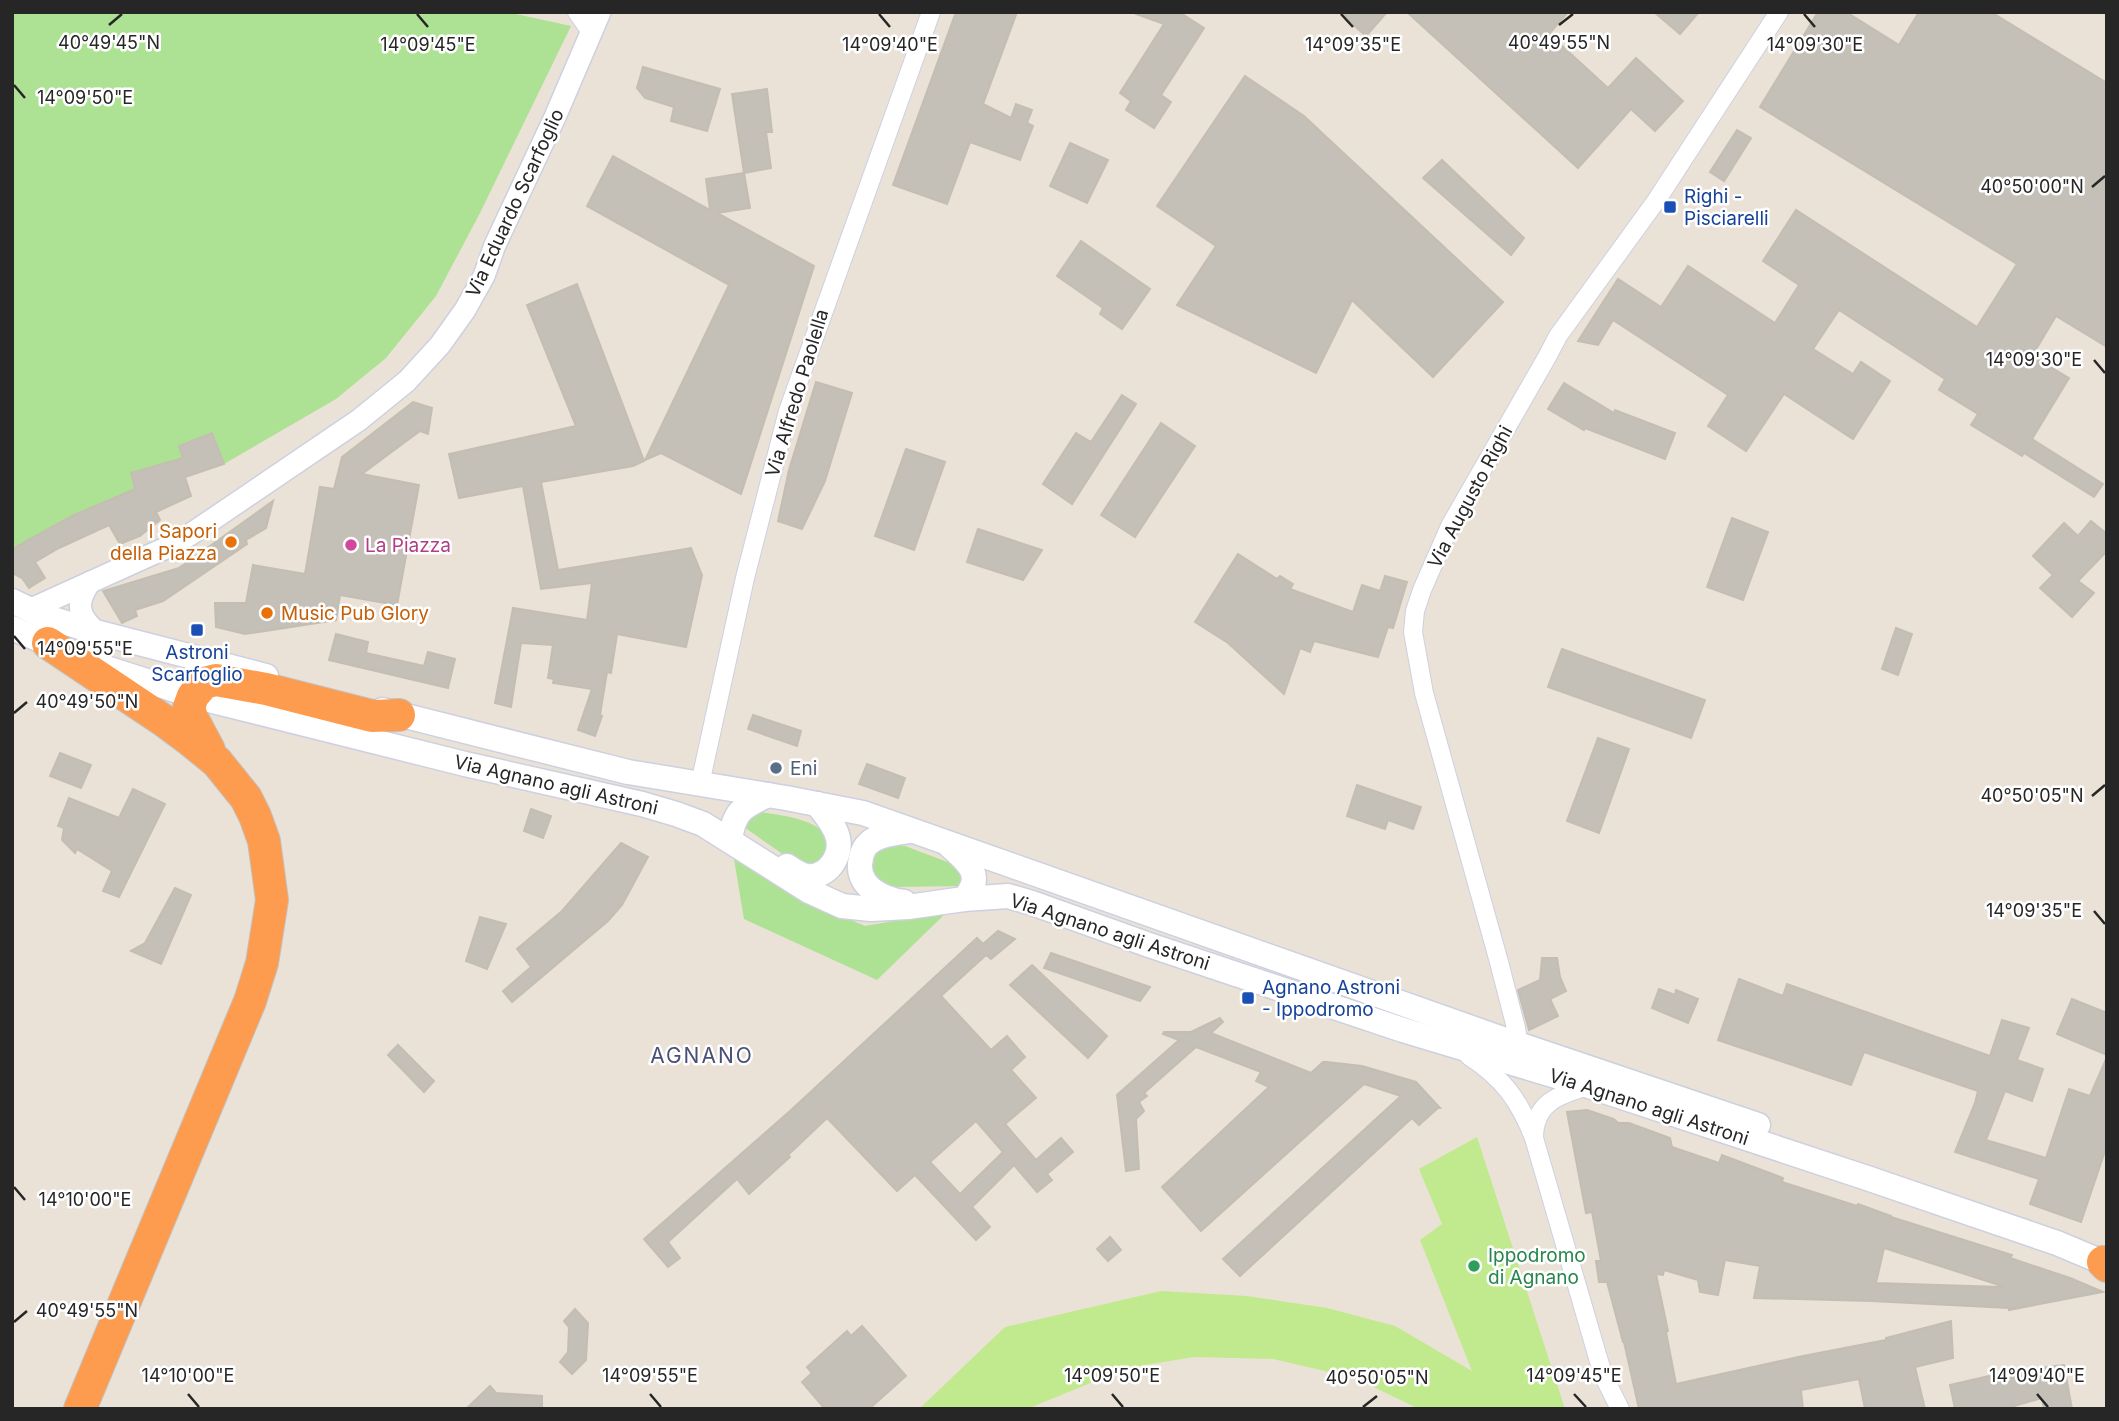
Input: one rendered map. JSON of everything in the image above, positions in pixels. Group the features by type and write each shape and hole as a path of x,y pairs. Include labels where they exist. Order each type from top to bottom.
{"highway":[{"path":"25,625 163,720 217,762"},
{"path":"80,1409 250,1002 262,963 272,900 264,841 255,816 246,798 217,762 192,718 190,707 193,696 204,683 216,680 266,689 372,716 399,715"}],"main road":[{"name":"Via Agnano agli Astroni","path":"25,625 106,668 193,696 465,764 642,804 703,824 809,891 842,906 872,909 1008,896 1452,1044 1520,1056 1892,1170 2106,1260"},
{"name":"Via Agnano agli Astroni","path":"25,625 96,632 229,666 399,715 628,772 863,813 1520,1056 1589,1086 2106,1260"},
{"path":"768,795 744,806 736,815 730,840 761,849 807,876 816,875 832,865 839,850 836,833 817,804"},
{"path":"911,831 891,834 869,843 863,851 860,874 874,892 897,901 924,905"},
{"path":"946,843 971,869 975,877 971,890 964,899"}],"street":[{"path":"578,12 596,22"},
{"name":"Via Alfredo Paolella","path":"700,784 745,578 788,411 931,12"},
{"name":"Via Augusto Righi","path":"1520,1056 1499,962 1424,693 1413,632 1415,611 1450,526 1558,336 1656,201 1779,12"},
{"name":"Via Eduardo Scarfoglio","path":"25,625 90,582 191,534 359,420 407,381 454,327 484,276 495,245 596,22"},
{"path":"90,582 80,600 80,613 96,632"},
{"path":"1452,1044 1499,1078 1523,1111 1534,1138 1604,1377 1620,1409"},
{"path":"1534,1138 1534,1124 1538,1114 1546,1106 1562,1095 1589,1086"}],"green space":[{"path":"12,12 515,12 571,26 480,213 436,296 386,358 336,399 224,464 212,433 180,446 183,458 131,473 135,489 72,516 19,546 12,546"},
{"path":"755,811 799,819 820,829 829,845 826,857 815,864 797,864 741,825"},
{"path":"887,844 905,846 958,866 967,886 890,887 874,878 872,866 874,854"},
{"path":"734,859 806,901 865,926 947,912 877,980 744,919"},
{"name":"Ippodromo di Agnano","path":"1477,1137 1565,1409 1419,1409 1355,1378 1273,1359 1194,1357 1127,1368 1027,1409 919,1409 1005,1327 1161,1291 1247,1296 1327,1308 1395,1326 1472,1371 1420,1240 1442,1224 1419,1169"}],"building":[{"path":"956,12 1017,12 983,104 1011,118 1016,104 1032,110 1027,123 1033,126 1020,160 970,142 947,204 893,185"},
{"path":"1179,12 1204,28 1161,95 1171,102 1154,128 1126,110 1131,101 1120,93 1164,24 1136,14"},
{"path":"1339,12 1387,12 1366,36"},
{"path":"1407,12 1568,12 1549,34 1608,88 1636,58 1683,101 1655,131 1631,109 1578,168"},
{"path":"1654,12 1699,12 1680,34"},
{"path":"1818,12 1846,12 1899,45 1919,12 1991,12 2107,83 2107,347 2056,316 2032,356 2069,378 2032,439 2103,484 2094,497 2024,453 2022,456 1971,425 1978,414 1939,390 1945,379 1839,310 1813,349 1853,374 1861,362 1890,381 1853,439 1784,394 1746,451 1708,426 1728,395 1613,320 1598,345 1578,341 1618,279 1661,307 1688,266 1775,323 1799,285 1763,261 1796,210 1977,327 2017,264 1760,107"},
{"path":"643,67 720,89 707,131 671,121 674,107 645,98 637,88"},
{"path":"1245,76 1304,116 1503,302 1433,377 1352,300 1316,373 1177,305 1216,246 1157,206"},
{"path":"767,89 772,132 766,132 771,168 744,173 732,94"},
{"path":"1737,130 1751,138 1724,181 1710,172"},
{"path":"1070,143 1108,160 1087,203 1050,186"},
{"path":"613,156 710,210 706,179 744,173 750,208 717,213 814,266 741,494 661,453 645,460 729,285 587,206"},
{"path":"1442,160 1524,238 1511,255 1423,178"},
{"path":"1081,241 1150,289 1122,329 1100,314 1103,308 1057,276"},
{"path":"577,284 644,461 633,466 541,482 558,570 691,548 702,575 686,647 617,634 611,673 607,672 600,715 602,716 595,736 578,730 592,689 553,683 554,679 548,678 553,645 521,643 511,707 495,703 513,608 587,620 592,583 541,589 523,486 459,498 449,454 576,426 527,305"},
{"path":"816,382 852,393 825,481 802,529 778,521 789,470"},
{"path":"1564,383 1614,413 1615,410 1675,433 1665,459 1585,428 1584,430 1548,409"},
{"path":"1122,395 1136,404 1072,504 1043,484 1076,433 1091,442"},
{"path":"413,402 432,408 428,434 420,431 362,474 419,485 397,605 340,595 336,620 245,634 216,627 215,603 246,603 253,565 305,574 320,487 334,489 342,457"},
{"path":"1161,423 1195,446 1135,537 1101,515"},
{"path":"212,433 224,464 185,477 191,496 156,512 160,520 140,536 120,544 109,525 35,562 45,578 29,588 22,578 12,573 12,549 72,516 135,489 131,473 183,458 179,446"},
{"path":"906,449 945,462 914,550 875,536"},
{"path":"273,501 266,528 246,540 247,544 163,601 135,610 137,616 122,623 103,591 179,568"},
{"path":"1732,518 1768,532 1743,600 1707,587"},
{"path":"2091,521 2107,534 2107,551 2078,581 2094,593 2072,617 2040,588 2053,575 2033,556 2064,523 2078,536"},
{"path":"978,529 1042,550 1023,580 967,562"},
{"path":"1238,554 1277,579 1280,576 1293,584 1290,589 1353,612 1362,585 1380,591 1385,576 1407,582 1393,628 1388,627 1378,657 1314,641 1310,652 1300,648 1284,694 1228,643 1195,622"},
{"path":"1896,628 1912,634 1898,675 1882,669"},
{"path":"336,634 368,642 366,653 424,666 428,652 455,659 448,688 329,660"},
{"path":"1562,649 1705,700 1691,738 1548,687"},
{"path":"753,715 801,731 797,746 748,729"},
{"path":"1598,738 1629,749 1599,833 1567,821"},
{"path":"60,753 91,765 81,788 50,776"},
{"path":"867,764 905,778 898,798 859,784"},
{"path":"1357,785 1421,807 1413,829 1388,820 1385,829 1347,816"},
{"path":"133,789 165,804 119,897 103,891 112,871 77,849 75,853 62,840 64,828 58,826 69,798 119,818"},
{"path":"531,809 551,816 543,838 524,831"},
{"path":"621,843 648,857 622,905 608,921 512,1002 503,991 531,967 517,949 562,911"},
{"path":"175,888 191,895 161,964 131,951 145,943"},
{"path":"480,917 506,924 487,969 466,961"},
{"path":"998,931 1015,939 991,959 986,955 941,996 991,1050 1007,1036 1025,1057 1011,1070 1036,1098 1005,1124 1036,1160 1061,1138 1073,1152 1047,1174 1052,1180 1037,1192 1014,1165 972,1207 990,1227 976,1240 915,1175 897,1191 827,1118 788,1155 790,1157 749,1194 737,1179 668,1242 680,1258 668,1267 644,1239 790,1111 977,938 983,944","holes":["976,1121 1003,1152 960,1194 930,1162"]},
{"path":"1051,953 1150,987 1140,1001 1044,968"},
{"path":"1542,958 1557,958 1560,977 1566,991 1550,999 1558,1016 1529,1030 1518,990 1540,980"},
{"path":"1032,965 1107,1036 1088,1058 1010,985"},
{"path":"1739,979 1783,996 1787,984 1990,1056 2002,1020 2029,1028 2017,1060 2043,1069 2032,1101 2005,1091 1986,1140 2046,1158 2069,1089 2090,1096 2107,1057 2107,1145 2081,1222 2030,1204 2039,1179 1955,1152 1978,1091 1864,1052 1851,1085 1718,1040"},
{"path":"1659,989 1675,995 1676,990 1698,999 1688,1023 1652,1008"},
{"path":"2072,999 2107,1013 2107,1055 2057,1034"},
{"path":"1220,1018 1223,1022 1211,1033 1311,1073 1323,1062 1327,1062 1362,1066 1416,1082 1440,1108 1419,1125 1412,1118 1240,1276 1223,1259 1401,1096 1364,1084 1201,1231 1162,1187 1269,1087 1256,1081 1261,1072 1196,1047 1144,1093 1147,1096 1139,1102 1144,1111 1136,1119 1139,1169 1126,1171 1117,1095 1179,1040 1163,1034 1164,1032 1191,1032"},
{"path":"398,1045 434,1081 424,1092 388,1055"},
{"path":"1587,1110 1614,1119 1618,1123 1629,1123 1670,1138 1672,1147 1719,1163 1722,1155 1783,1178 1782,1182 2012,1255 2010,1258 2103,1292 2009,1310 1871,1301 1754,1298 1760,1266 1725,1260 1718,1295 1700,1292 1698,1280 1664,1270 1663,1275 1656,1274 1676,1384 1886,1340 1951,1321 1953,1358 1915,1367 1925,1409 1865,1409 1859,1379 1801,1390 1803,1409 1639,1409 1607,1282 1599,1282 1596,1261 1601,1261 1592,1212 1586,1213 1567,1112","holes":["1884,1248 2002,1287 1876,1283"]},
{"path":"1110,1237 1121,1250 1108,1261 1097,1249"},
{"path":"575,1309 588,1323 586,1360 572,1374 560,1362 568,1352 569,1327 564,1321"},
{"path":"862,1326 906,1376 869,1409 825,1409 802,1382 812,1373 807,1367 847,1331 851,1336"},
{"path":"2064,1365 2072,1409 2044,1409 2042,1398 2004,1409 1955,1409 1950,1385 2006,1372"},
{"path":"490,1386 496,1393 542,1396 542,1409 466,1409"}],"place":[{"name":"Righi - Pisciarelli","path":"1670,207"},
{"name":"I Sapori della Piazza","path":"231,542"},
{"name":"La Piazza","path":"351,545"},
{"name":"Music Pub Glory","path":"267,613"},
{"name":"Astroni Scarfoglio","path":"197,630"},
{"name":"Eni","path":"776,768"},
{"name":"Agnano Astroni - Ippodromo","path":"1248,998"},
{"name":"Ippodromo di Agnano","path":"1474,1266"}],"district":[{"name":"AGNANO","path":"702,1055"}]}
